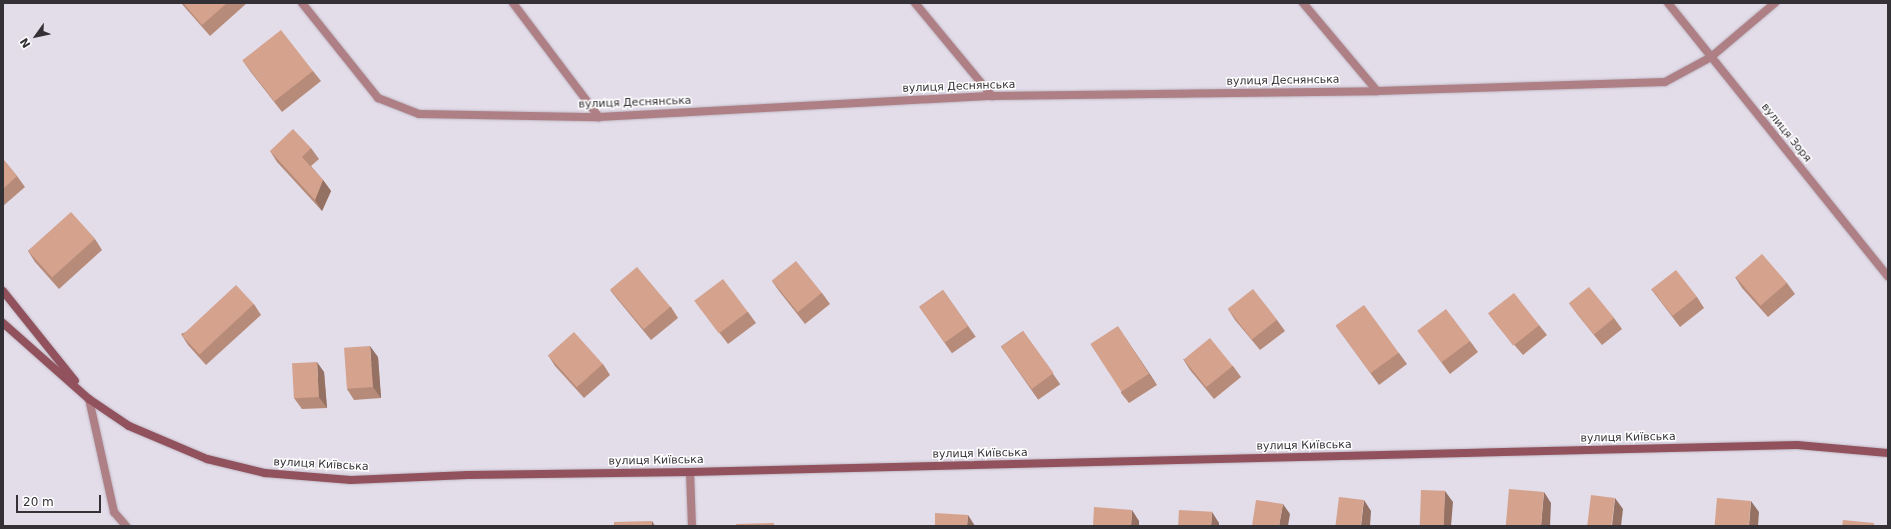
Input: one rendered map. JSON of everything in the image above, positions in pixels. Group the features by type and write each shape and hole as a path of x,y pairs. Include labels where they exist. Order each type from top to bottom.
{"main road":[{"name":"вулиця Київська","path":"3,291 89,399"},
{"name":"вулиця Київська","path":"3,323 89,399 136,429 207,459 265,473 351,480 468,475 690,472 1797,445 1888,453"}],"street":[{"name":"вулиця Деснянська","path":"302,3 378,98 419,114 599,117 992,96 1377,91 1665,82 1711,57"},
{"path":"513,3 599,117"},
{"path":"914,3 992,96"},
{"path":"1304,3 1377,91"},
{"name":"вулиця Зоря","path":"1668,3 1888,277"},
{"path":"1711,57 1775,3"},
{"path":"89,399 114,512 126,526"},
{"path":"690,472 692,526"}],"building":[{"path":"183,3 227,3 202,25"},
{"path":"281,30 313,71 274,101 242,60"},
{"path":"293,129 311,148 302,157 323,180 315,200 270,151"},
{"path":"3,159 17,176 3,189"},
{"path":"71,212 95,239 52,278 28,251"},
{"path":"1762,254 1787,283 1761,306 1736,277"},
{"path":"796,261 822,293 798,312 772,281"},
{"path":"637,267 670,307 644,329 610,289"},
{"path":"1676,270 1697,297 1673,316 1652,289"},
{"path":"723,279 748,312 719,333 694,301"},
{"path":"236,285 254,304 200,354 182,335"},
{"path":"1589,287 1614,318 1594,334 1569,303"},
{"path":"1253,289 1277,320 1252,339 1228,309"},
{"path":"943,290 968,326 944,343 919,307"},
{"path":"1514,293 1539,325 1513,346 1488,313"},
{"path":"1364,305 1399,353 1370,373 1336,326"},
{"path":"1446,309 1470,341 1441,363 1417,331"},
{"path":"1118,326 1149,374 1121,392 1090,344"},
{"path":"1023,331 1054,373 1032,389 1001,347"},
{"path":"574,332 603,364 577,387 548,355"},
{"path":"1210,338 1233,366 1206,387 1184,359"},
{"path":"370,346 373,387 347,389 344,348"},
{"path":"317,362 319,397 294,398 292,363"},
{"path":"1509,489 1544,492 1541,526 1506,526"},
{"path":"1421,490 1445,491 1444,526 1420,526"},
{"path":"1591,495 1615,498 1611,526 1587,526"},
{"path":"1339,497 1364,500 1361,526 1335,526"},
{"path":"1717,498 1751,501 1749,526 1715,526"},
{"path":"1256,500 1283,504 1279,526 1252,526"},
{"path":"1094,507 1132,510 1131,526 1093,526"},
{"path":"1179,510 1212,512 1211,526 1178,526"},
{"path":"935,513 968,515 967,526 935,526"},
{"path":"1843,520 1874,523 1874,526 1842,526"},
{"path":"652,521 652,526 614,526 614,522"},
{"path":"774,523 774,526 736,526 736,524"}]}
